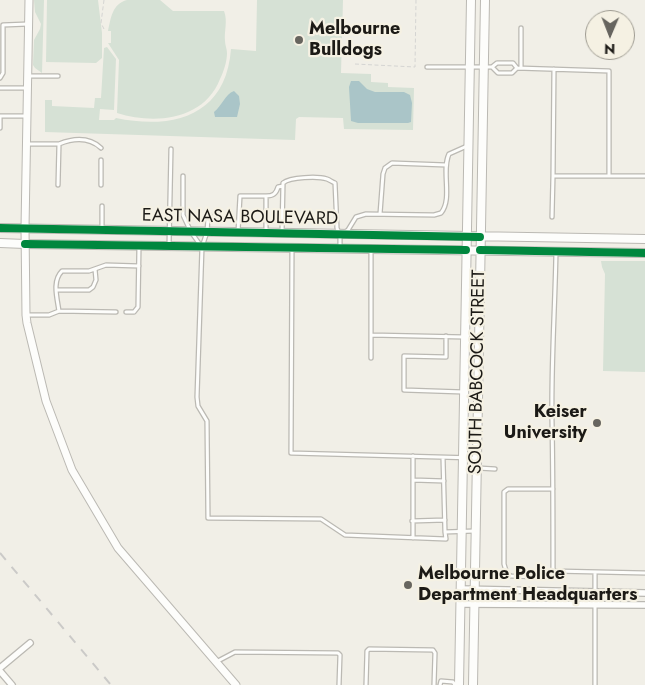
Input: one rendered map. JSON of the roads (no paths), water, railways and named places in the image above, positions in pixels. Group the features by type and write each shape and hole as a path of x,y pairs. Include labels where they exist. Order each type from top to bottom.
{"main road":[{"name":"SOUTH BABCOCK STREET","path":"459,685 471,0"},
{"name":"SOUTH BABCOCK STREET","path":"473,685 474,532 485,0"},
{"name":"EAST NASA BOULEVARD","path":"0,228 645,239"},
{"name":"EAST NASA BOULEVARD","path":"0,243 466,250"},
{"path":"466,250 645,253"}],"street":[{"path":"29,0 25,228 26,315 46,401 72,470 118,548 236,685"},
{"path":"460,589 645,593"},
{"path":"460,604 645,605"},
{"path":"12,685 0,669 30,643"}],"lane":[{"path":"0,78 3,73 2,24 28,24"},
{"path":"519,68 521,28"},
{"path":"427,67 492,67 497,63 513,64 519,68 609,71 608,176"},
{"path":"492,67 498,73 512,73 519,68"},
{"path":"552,217 554,69"},
{"path":"27,76 58,76"},
{"path":"0,88 27,88"},
{"path":"0,128 0,116 27,116"},
{"path":"26,144 59,144 80,139 96,144 101,148"},
{"path":"58,184 59,144"},
{"path":"340,234 348,230 356,217 366,214 434,215 441,213 446,203 446,164 449,154 467,146"},
{"path":"169,246 171,149"},
{"path":"101,160 101,185"},
{"path":"380,214 385,168 392,163 446,164"},
{"path":"183,176 182,211 191,232 202,246"},
{"path":"553,176 645,176"},
{"path":"282,233 284,181 291,178 328,179 335,183 340,248"},
{"path":"238,232 240,196 271,196 278,187 283,186"},
{"path":"266,196 266,233"},
{"path":"102,206 102,230"},
{"path":"210,215 202,246 197,397 198,406 207,421 208,518 321,519 345,535 446,538 444,458"},
{"path":"126,312 134,312 138,307 139,246"},
{"path":"292,248 291,453 476,458"},
{"path":"371,249 371,358"},
{"path":"554,489 508,489 504,492 504,564 507,574 511,576 550,577 553,571 554,489 552,421 556,251"},
{"path":"59,311 56,283 58,275 62,271 88,271 106,265 139,266"},
{"path":"56,290 89,290 94,287 96,280 95,269"},
{"path":"26,315 49,315 59,311 116,312"},
{"path":"371,335 464,337"},
{"path":"446,336 446,357 404,356 404,390 464,392"},
{"path":"412,538 413,456"},
{"path":"476,468 495,469"},
{"path":"413,480 444,481"},
{"path":"412,521 445,520"},
{"path":"446,532 474,532"},
{"path":"553,571 645,573"},
{"path":"595,572 595,685"},
{"path":"366,685 367,651 369,648 433,650 435,653 434,685"},
{"path":"216,662 235,652 338,653 340,655 339,685"},
{"path":"440,685 441,681 453,682 455,685"}],"water":[{"path":"351,81 359,81 367,89 375,92 404,92 410,95 412,103 411,122 358,123 351,121 349,87"},
{"path":"234,91 239,96 240,104 237,117 215,117 214,112 228,95"}],"railway":[{"path":"0,553 111,685"}],"place":[{"name":"Melbourne Bulldogs","path":"299,40"},
{"name":"Keiser University","path":"597,423"},
{"name":"Melbourne Police Department Headquarters","path":"408,585"}]}
